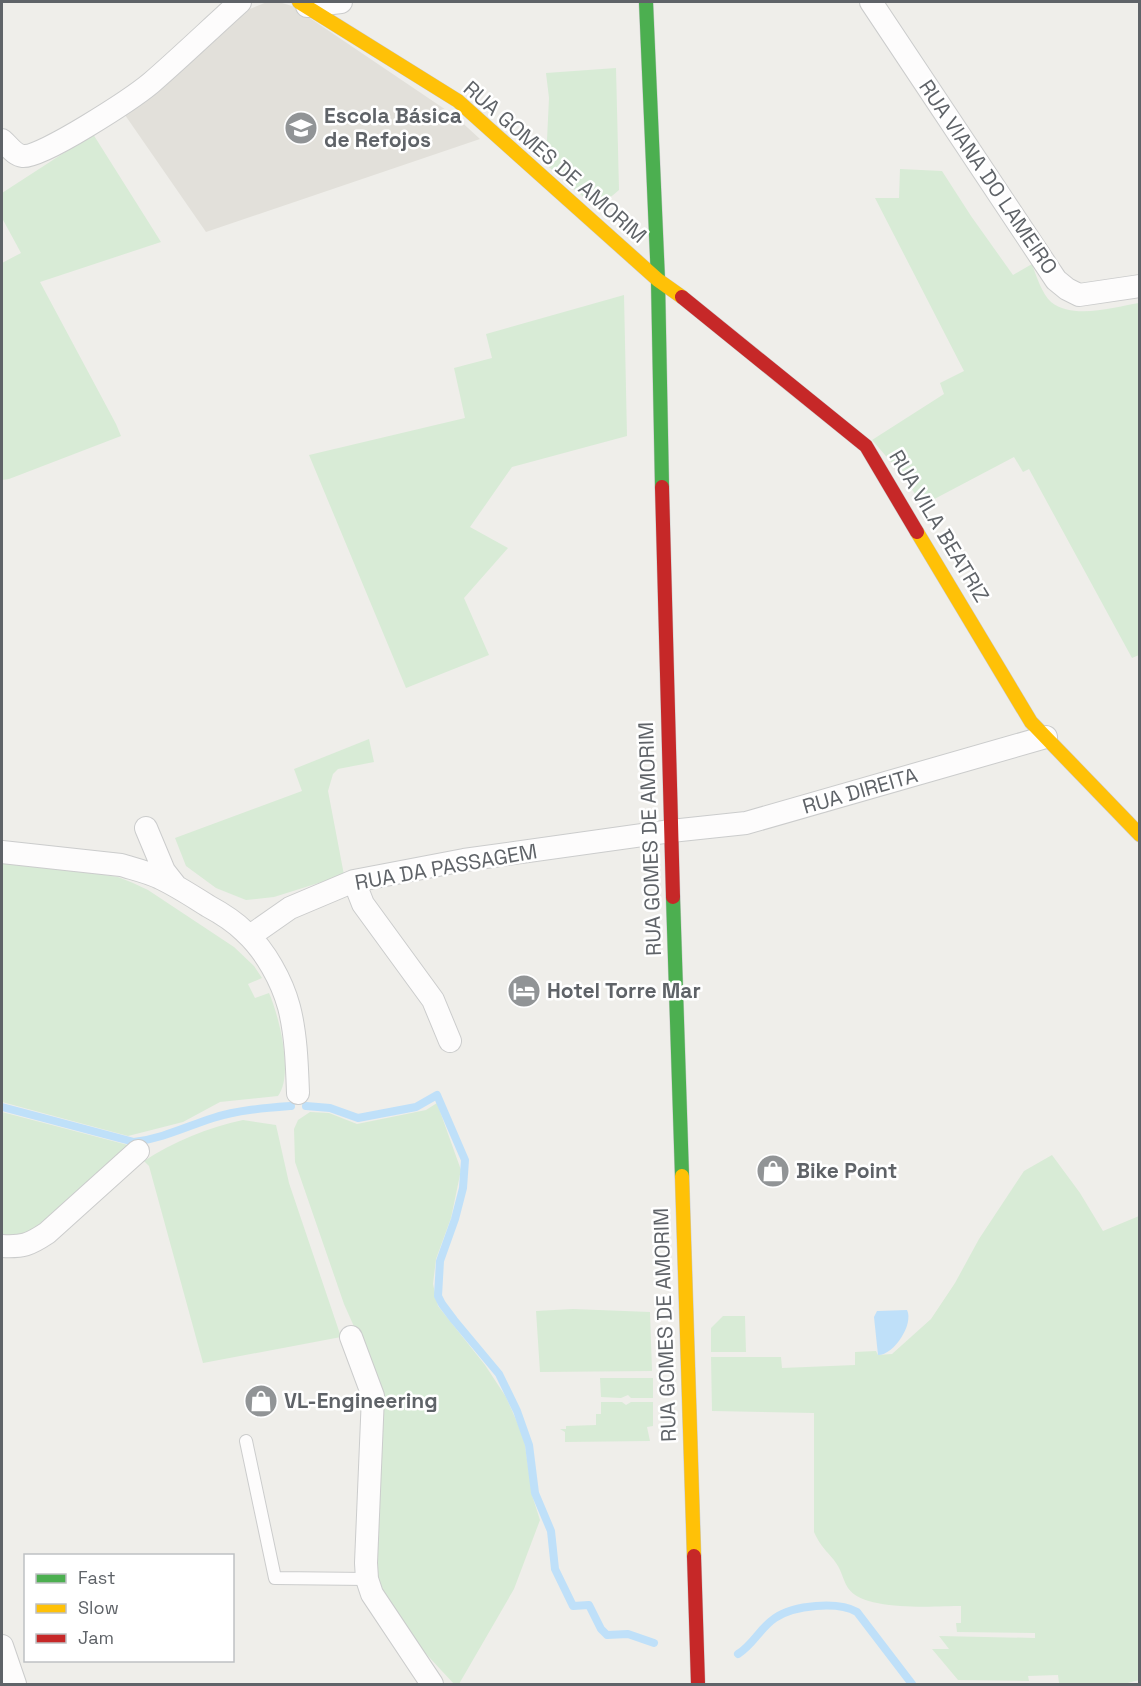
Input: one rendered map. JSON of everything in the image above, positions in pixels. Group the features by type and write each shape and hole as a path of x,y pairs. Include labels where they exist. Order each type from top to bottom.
{"main road":[{"name":"RUA GOMES DE AMORIM","path":"646,2 658,280 664,626 698,1684"},
{"name":"RUA GOMES DE AMORIM","path":"303,4 458,101 658,280"},
{"name":"RUA VILA BEATRIZ","path":"658,280 687,300 866,446 1031,722 1140,835"}],"street":[{"path":"2,140 16,154 24,156 31,156 59,144 149,85 240,2"},
{"path":"303,4 341,2"},
{"name":"RUA VIANA DO LAMEIRO","path":"871,2 1056,280 1079,295 1140,286"},
{"name":"RUA DIREITA","path":"671,831 746,823 1046,737"},
{"path":"146,828 164,871 176,887"},
{"name":"RUA DA PASSAGEM","path":"250,936 290,908 354,881 464,860 671,831"},
{"path":"2,852 121,865 159,877 221,914 250,936 277,976 289,1006 298,1093"},
{"path":"354,881 363,904 433,1000 450,1041"},
{"path":"2,1246 22,1247 47,1233 138,1151"},
{"path":"351,1337 373,1396 367,1579 372,1594 432,1684"},
{"path":"2,1646 15,1684"}],"lane":[{"path":"246,1441 275,1578 367,1579"}],"shaded area":[{"name":"Escola Básica de Refojos","path":"267,2 279,2 292,6 455,116 480,139 206,232 125,115 162,87 250,9"}],"green space":[{"path":"616,68 619,190 605,200 588,201 535,155 547,140 549,98 546,73"},
{"path":"93,134 161,242 40,282 121,436 2,480 2,263 21,253 2,218 2,193"},
{"path":"900,169 942,171 1013,275 1032,264 1051,302 1060,307 1082,311 1139,303 1139,655 1132,658 1029,469 1023,472 1014,457 923,505 898,470 872,440 944,394 940,383 964,371 875,198 899,198"},
{"path":"624,295 627,436 512,467 470,527 508,548 464,598 489,655 406,688 309,455 465,418 454,368 492,358 486,334"},
{"path":"369,739 374,762 338,769 333,774 328,791 344,875 274,897 246,900 216,888 186,866 175,838 302,791 294,769"},
{"path":"2,863 118,877 148,890 234,947 254,966 262,978 248,984 255,998 269,993 277,1016 285,1060 283,1086 278,1096 220,1102 183,1122 128,1136 2,1102"},
{"path":"437,1103 461,1170 451,1218 436,1259 433,1284 438,1306 485,1365 506,1397 524,1438 532,1495 540,1520 514,1589 459,1684 454,1684 415,1642 393,1612 377,1580 368,1358 344,1304 295,1162 294,1129 298,1120 310,1112 329,1113 357,1124 426,1110"},
{"path":"2,1112 128,1145 130,1150 128,1154 23,1238 2,1238"},
{"path":"243,1120 276,1125 289,1183 341,1337 203,1363 149,1166 144,1161 192,1136"},
{"path":"1052,1155 1080,1193 1103,1231 1139,1216 1139,1680 1124,1684 1059,1683 1058,1675 1028,1676 1029,1681 958,1680 932,1649 949,1649 939,1636 1035,1638 1035,1633 957,1632 956,1623 961,1623 961,1606 900,1606 869,1601 856,1596 848,1588 838,1566 814,1532 814,1413 712,1411 711,1357 781,1357 782,1368 855,1365 855,1352 876,1351 878,1355 892,1354 931,1319 955,1283 979,1239 1024,1171"},
{"path":"573,1309 650,1312 652,1371 540,1372 536,1311"},
{"path":"723,1316 745,1316 746,1352 711,1352 711,1328"},
{"path":"600,1378 653,1378 653,1398 631,1398 628,1395 621,1398 601,1397"},
{"path":"601,1402 622,1402 626,1405 631,1402 653,1402 653,1426 647,1427 650,1441 565,1442 565,1432 560,1429 566,1429 566,1426 596,1425 596,1414 601,1414"}],"water":[{"path":"907,1310 908,1323 901,1338 890,1350 878,1355 874,1317 877,1311"}],"waterway":[{"path":"306,1106 330,1108 358,1118 416,1107 437,1095 465,1160 463,1188 440,1261 438,1296 454,1320 499,1374 517,1411 529,1445 535,1493 551,1531 555,1569 573,1606 589,1605 601,1629 607,1635 628,1634 654,1643"},
{"path":"2,1107 134,1142 165,1135 232,1113 291,1106"},
{"path":"738,1654 770,1622 783,1614 804,1607 839,1606 857,1612 912,1684"}],"traffic: fast":[{"path":"646,2 658,280 662,487"},
{"path":"673,897 682,1176"}],"traffic: slow":[{"path":"299,2 458,101 658,280 682,297"},
{"path":"917,532 1031,722 1140,835"},
{"path":"682,1176 694,1556"}],"traffic: jam":[{"path":"682,297 866,446 917,532"},
{"path":"662,487 673,897"},
{"path":"694,1556 698,1684"}],"place":[{"name":"Escola Básica de Refojos","path":"301,128"},
{"name":"Hotel Torre Mar","path":"524,991"},
{"name":"Bike Point","path":"773,1171"},
{"name":"VL-Engineering","path":"261,1401"}]}
